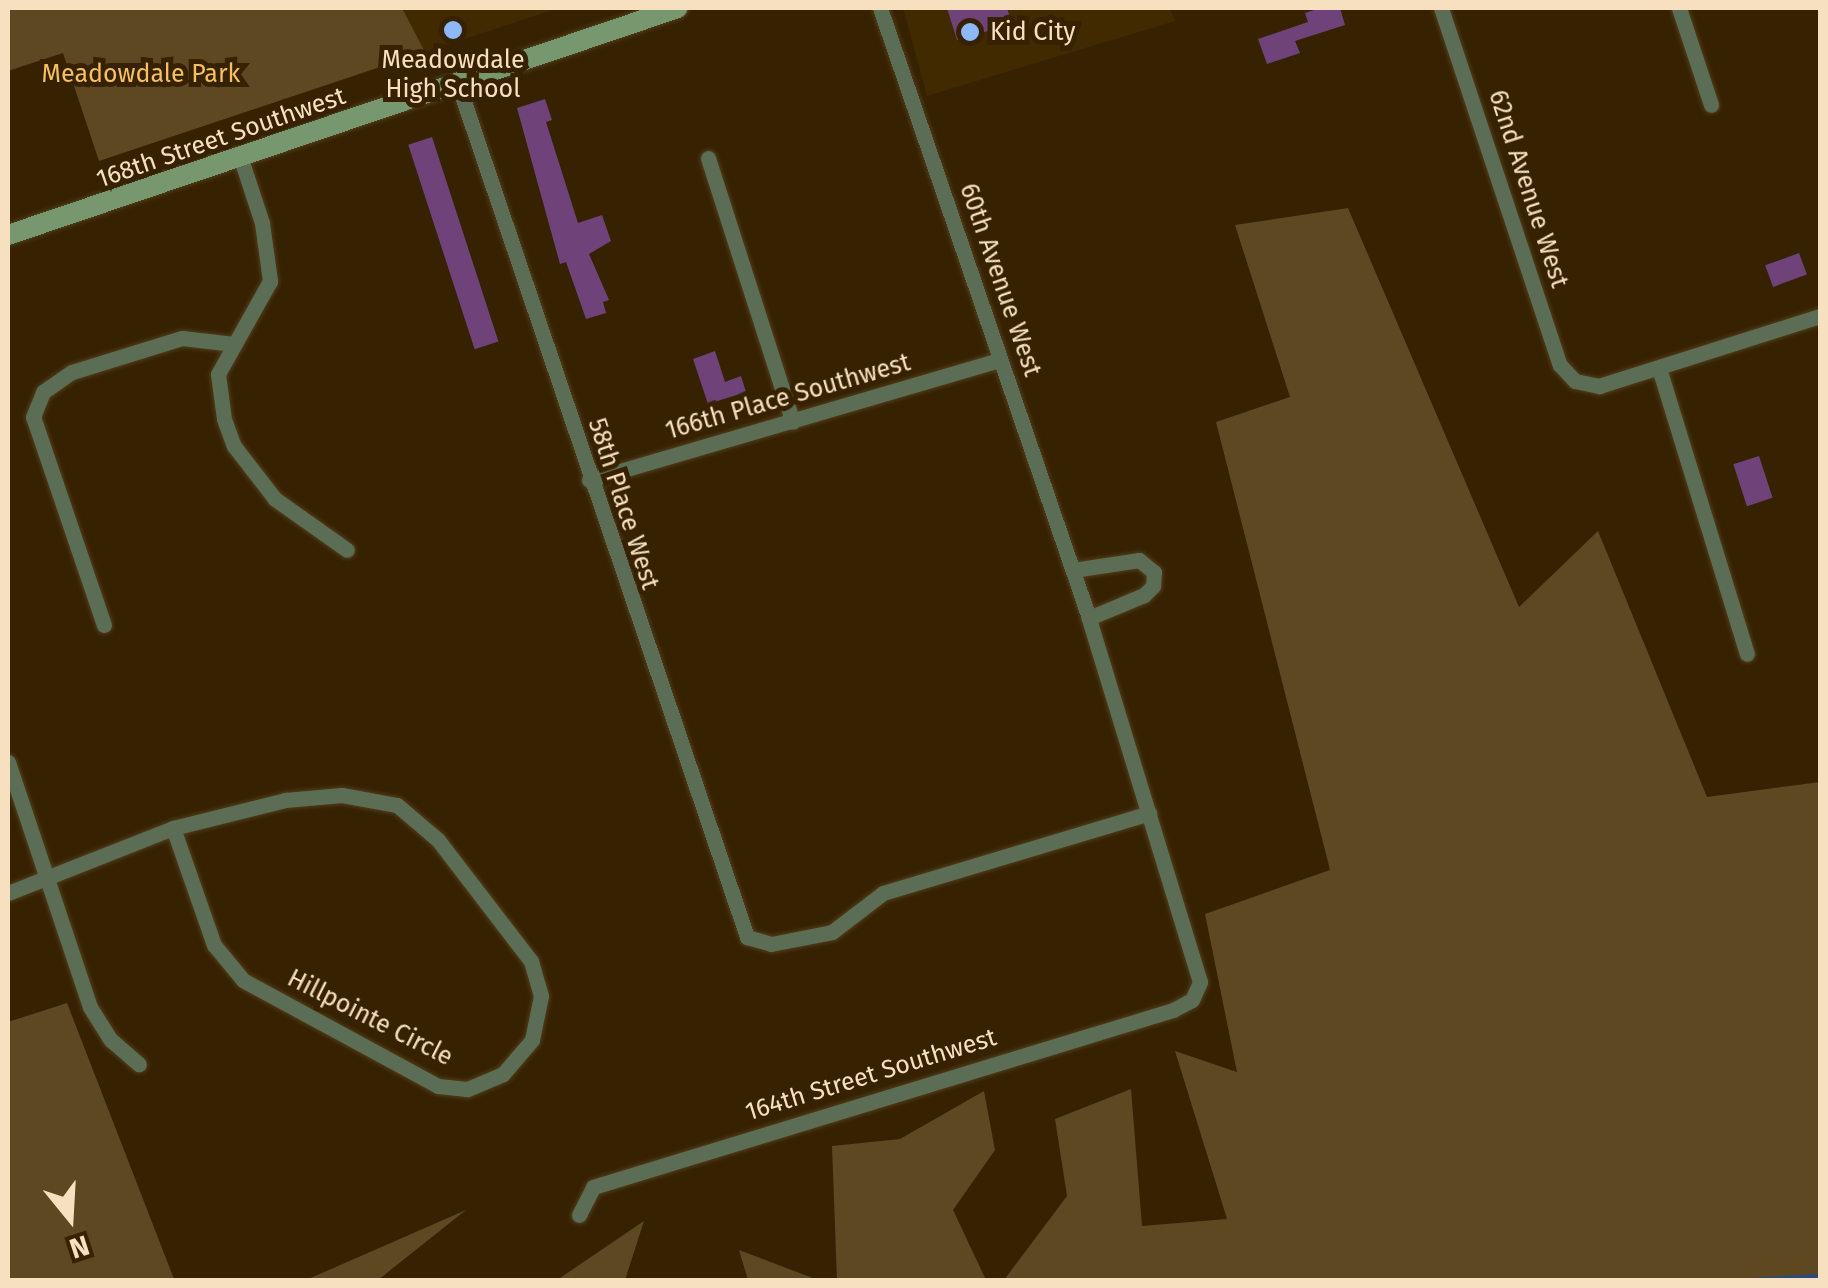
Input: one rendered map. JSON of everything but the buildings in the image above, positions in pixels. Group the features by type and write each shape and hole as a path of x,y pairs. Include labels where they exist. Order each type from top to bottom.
{"main road":[{"name":"168th Street Southwest","path":"8,235 678,8"}],"street":[{"name":"60th Avenue West","path":"880,8 1088,618 1200,982 1192,1000"},
{"name":"62nd Avenue West","path":"1441,8 1560,365 1574,382 1599,386 1659,368"},
{"path":"1679,8 1711,104"},
{"name":"58th Place West","path":"458,84 589,480 748,937 771,944 832,932 884,893 1149,813"},
{"path":"241,158 262,223 270,281 218,374 234,446 275,499 347,550"},
{"path":"708,158 793,422"},
{"path":"1747,654 1659,368 1820,316"},
{"path":"104,625 33,417 43,392 72,372 182,338 234,344"},
{"name":"166th Place Southwest","path":"589,480 1000,360"},
{"path":"1072,570 1139,560 1154,572 1154,586 1144,595 1088,618"},
{"path":"8,762 90,1007 111,1040 139,1064"},
{"name":"Hillpointe Circle","path":"8,893 173,828 285,800 342,795 397,805 438,840 531,961 541,996 532,1040 502,1074 468,1089 438,1086 242,980 214,945 173,828"},
{"name":"164th Street Southwest","path":"580,1215 593,1187 1192,1000"}],"shaded area":[{"name":"Meadowdale High School","path":"402,8 559,8 425,52"},
{"path":"903,8 1170,8 1175,21 927,96"}],"green space":[{"name":"Meadowdale Park","path":"8,8 402,8 425,52 99,161 63,53 8,71"},
{"path":"1348,208 1519,607 1598,531 1707,797 1820,782 1820,1280 1004,1280 1067,1196 1055,1119 1131,1089 1142,1226 1227,1219 1175,1051 1237,1072 1205,914 1330,870 1216,422 1290,397 1235,225"},
{"path":"67,1003 174,1279 181,1280 8,1280 8,1022"},
{"path":"984,1091 995,1150 953,1210 986,1280 837,1280 832,1146 900,1139"},
{"path":"466,1210 378,1280 306,1280"},
{"path":"644,1221 625,1280 557,1280"},
{"path":"739,1250 818,1280 748,1280"}],"waterway":[{"path":"1747,1280 1820,1276"}],"place":[{"name":"Meadowdale High School","path":"453,30"},
{"name":"Kid City","path":"970,32"}]}
